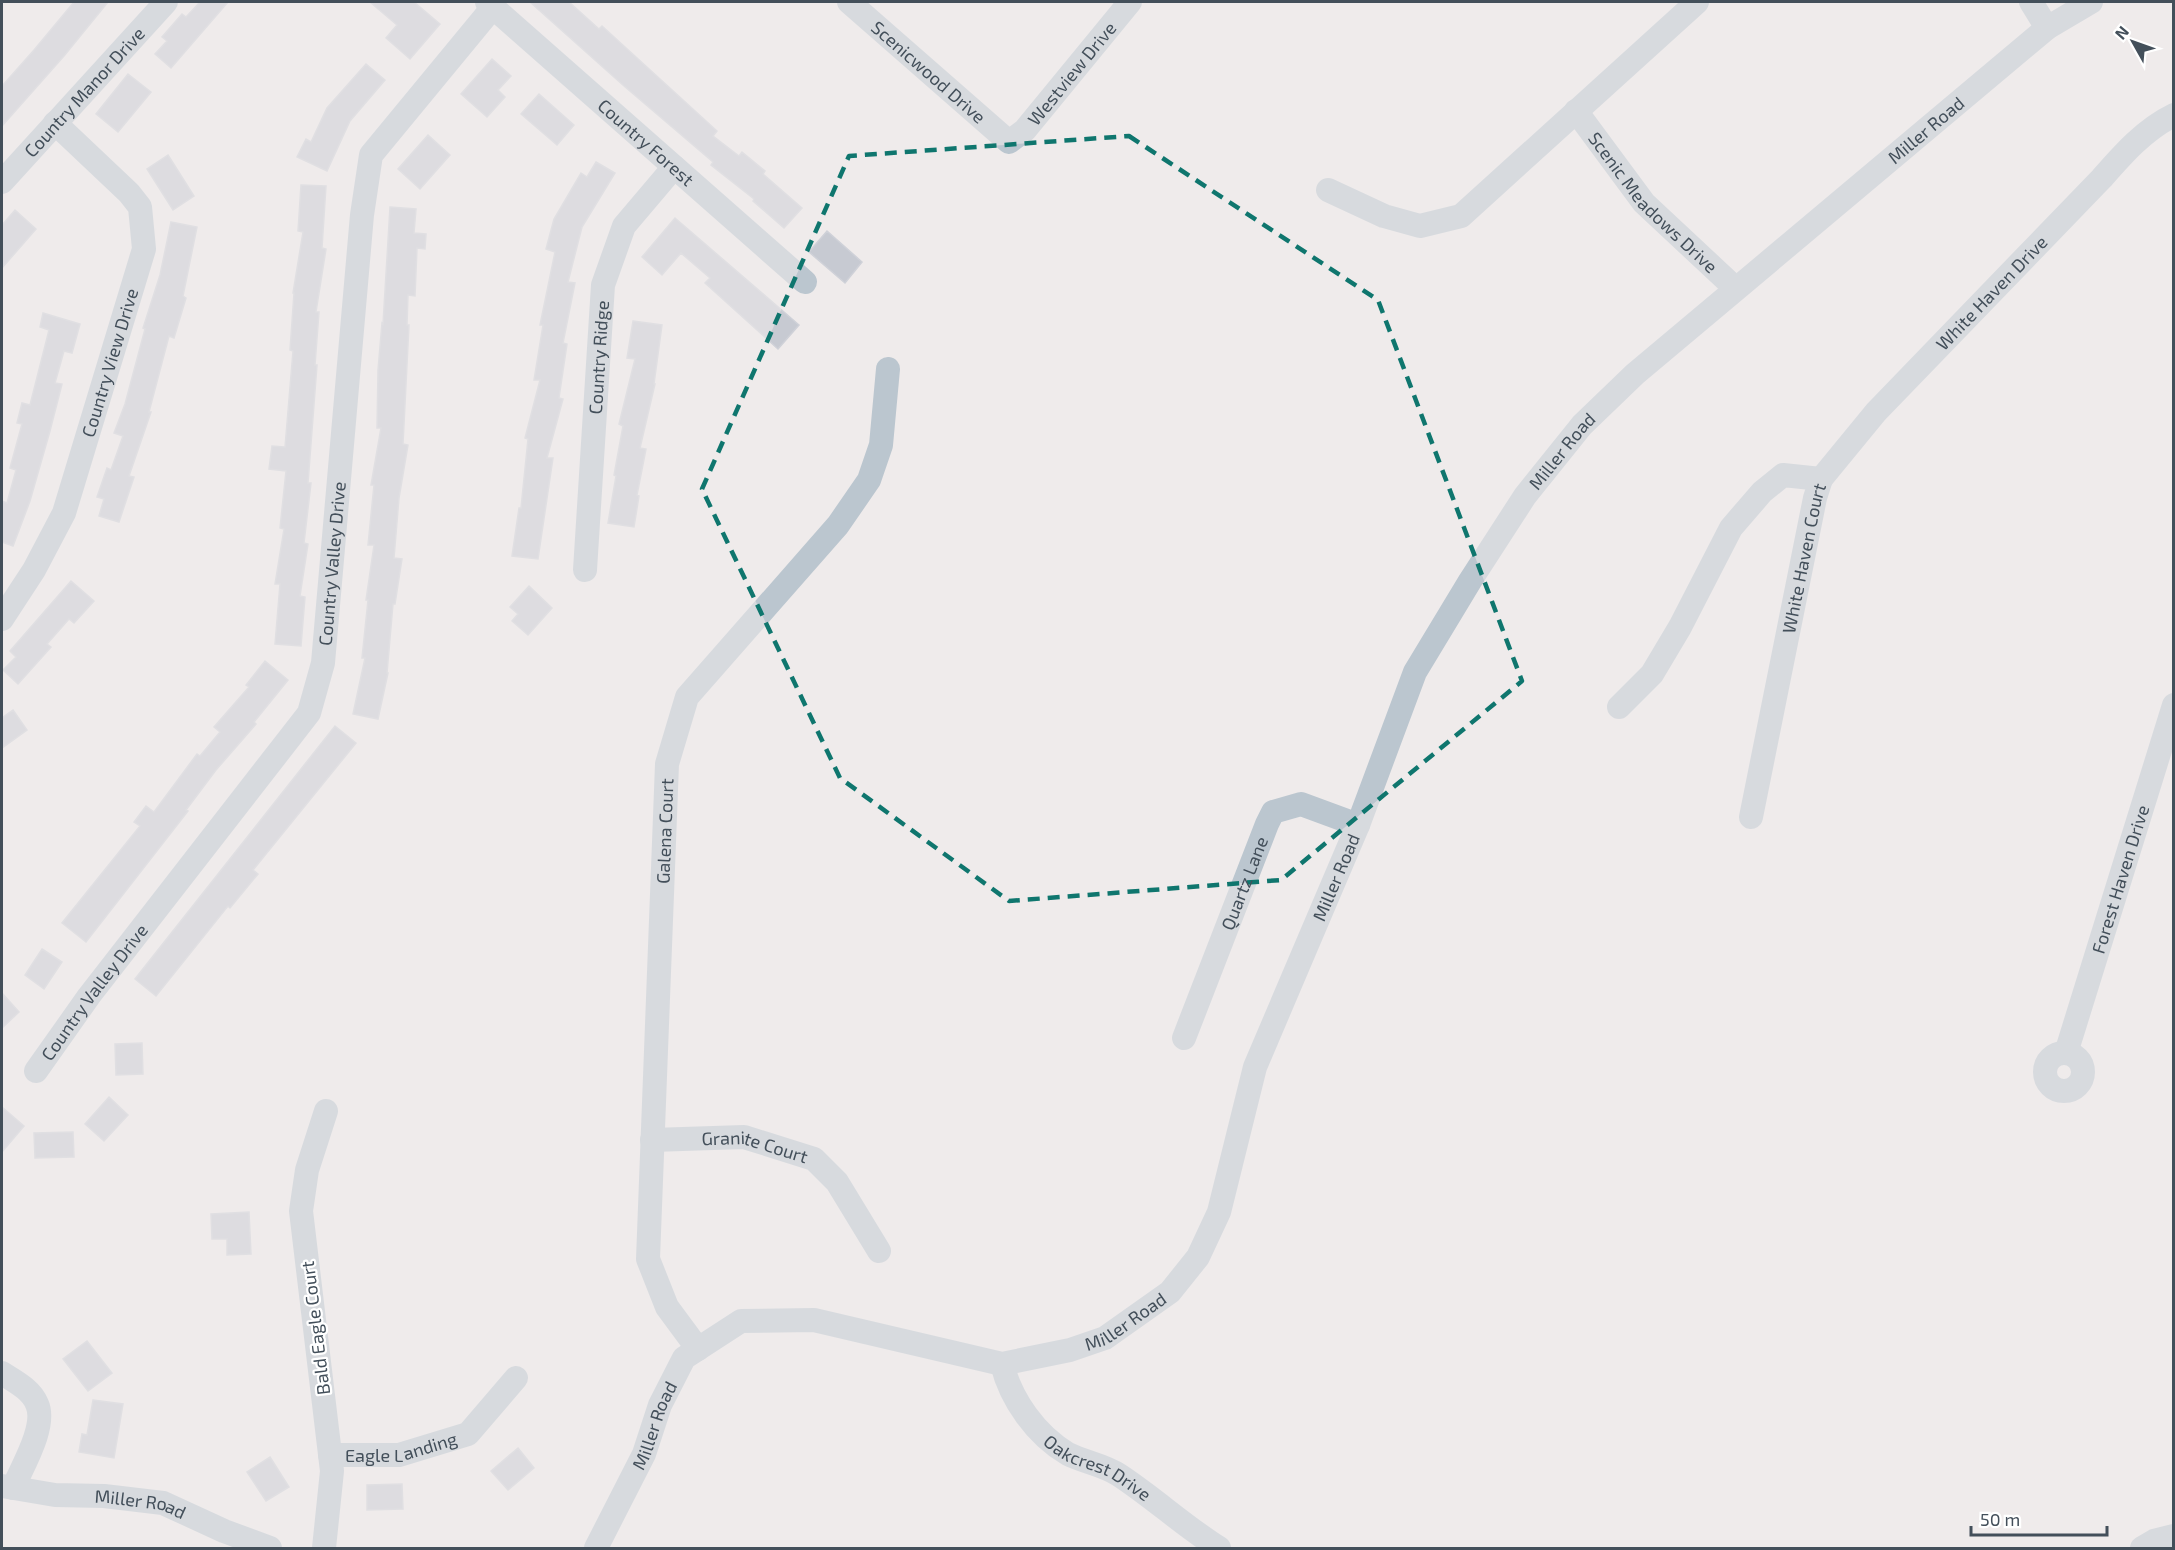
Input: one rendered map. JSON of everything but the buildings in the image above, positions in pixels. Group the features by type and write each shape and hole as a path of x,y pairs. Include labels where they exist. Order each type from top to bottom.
{"street":[{"name":"Country Manor Drive","path":"2,182 166,2"},
{"name":"Scenicwood Drive","path":"849,2 1009,142"},
{"name":"Westview Drive","path":"1009,142 1025,130 1130,2"},
{"path":"2031,2 2047,28"},
{"name":"Miller Road","path":"596,1548 644,1454 660,1405 684,1358 741,1321 814,1320 1002,1364 1070,1350 1105,1338 1170,1292 1198,1257 1219,1212 1255,1067 1358,825 1415,672 1525,496 1582,425 1635,374 2047,28 2091,2"},
{"path":"1328,190 1384,216 1420,226 1461,216 1692,3"},
{"name":"Country Forest","path":"490,4 805,282"},
{"name":"Country Valley Drive","path":"36,1071 96,987 309,713 323,663 362,215 371,155 490,4"},
{"name":"Scenic Meadows Drive","path":"1576,111 1644,203 1735,288"},
{"name":"White Haven Drive","path":"1821,479 1876,412 2126,151 2163,120 2174,115"},
{"name":"Country View Drive","path":"2,620 34,570 64,513 144,249 140,207 129,192 55,123"},
{"name":"Country Ridge","path":"585,570 603,285 624,226 674,167"},
{"name":"Galena Court","path":"698,1349 666,1307 648,1259 667,764 687,697 838,525 869,480 881,445 888,369"},
{"name":"White Haven Court","path":"1619,707 1652,674 1680,627 1731,528 1762,492 1783,475 1821,479 1815,498 1750,817"},
{"name":"Forest Haven Drive","path":"2066,1053 2174,705"},
{"name":"Quartz Lane","path":"1184,1038 1273,812 1301,804 1358,825"},
{"name":"Bald Eagle Court","path":"324,1548 332,1471 301,1211 307,1170 326,1111"},
{"name":"Granite Court","path":"652,1140 744,1137 814,1159 837,1182 879,1251"},
{"name":"Oakcrest Drive","path":"1002,1364 1007,1382 1034,1428 1069,1454 1117,1474 1194,1533 1219,1548"},
{"path":"2,1373 26,1389 38,1404 39,1430 7,1486"},
{"name":"Eagle Landing","path":"330,1455 399,1455 468,1434 516,1378"},
{"name":"Miller Road","path":"7,1486 55,1495 104,1496 163,1503 224,1531 270,1548"},
{"path":"2142,1548 2154,1541 2174,1536"}],"highlighted area":[{"path":"1129,136 1378,300 1522,681 1281,880 1009,901 840,778 702,489 849,156"}]}
